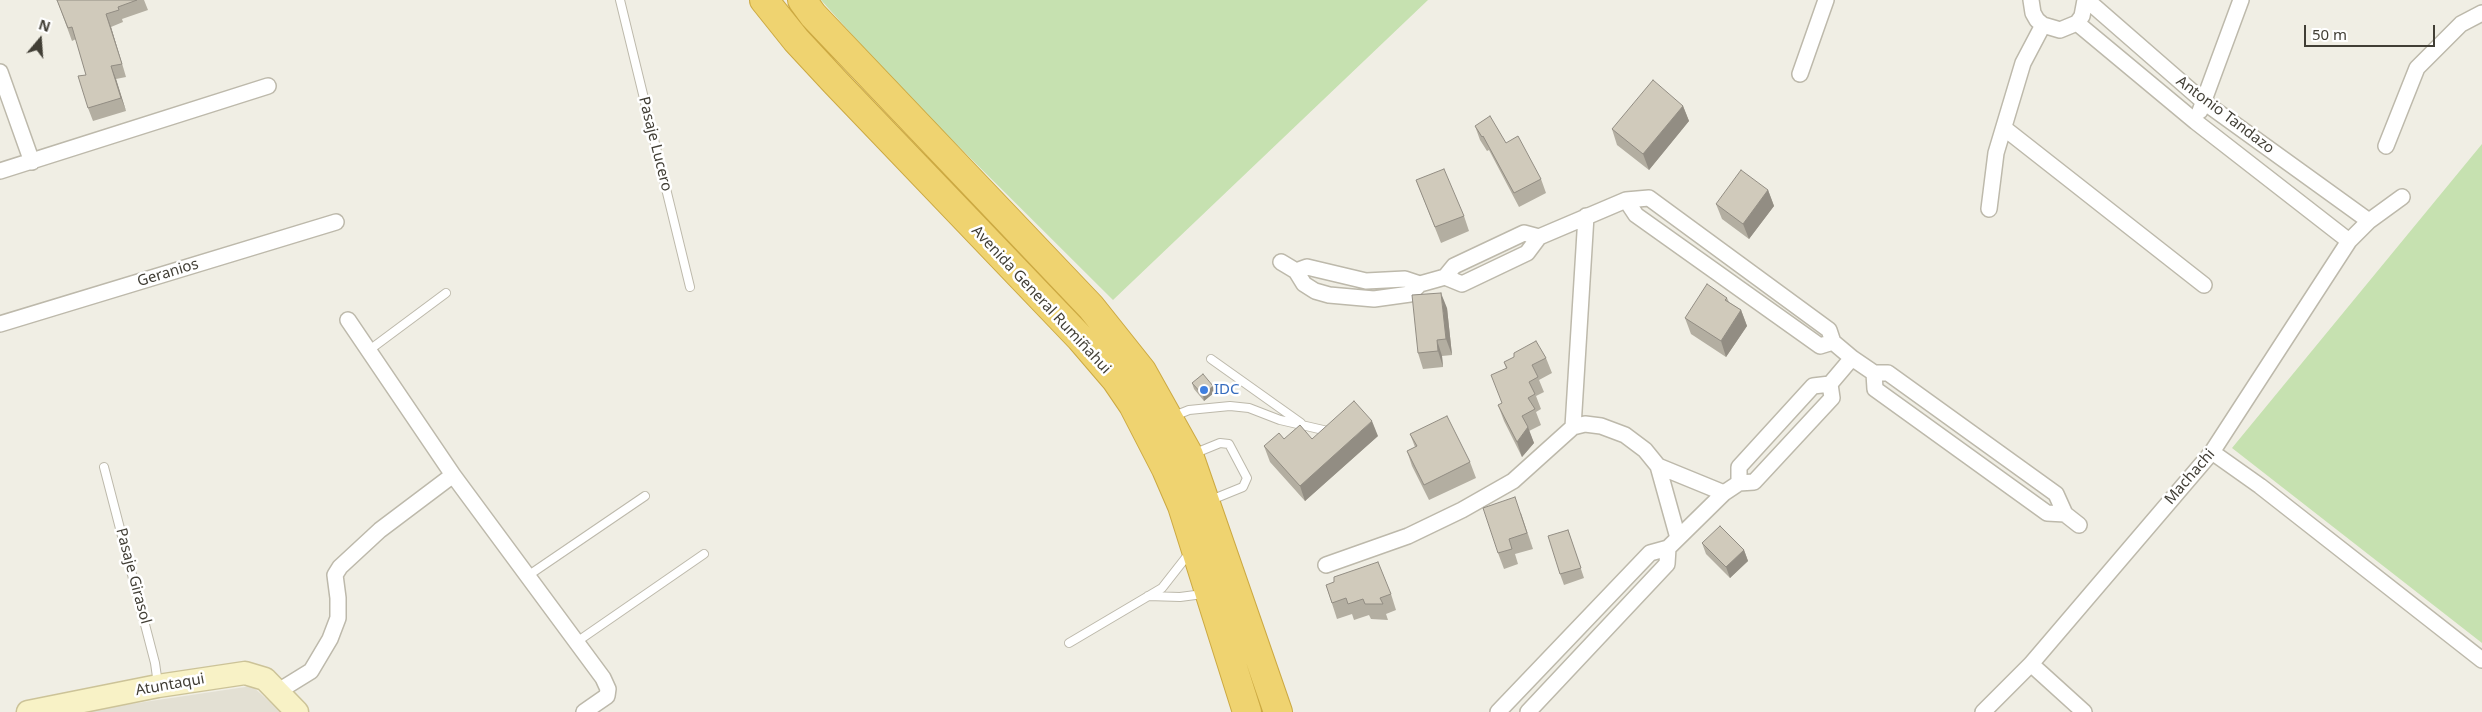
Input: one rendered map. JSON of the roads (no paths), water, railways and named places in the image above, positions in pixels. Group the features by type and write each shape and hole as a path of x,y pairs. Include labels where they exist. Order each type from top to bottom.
{"highway":[{"name":"Avenida General Rumiñahui","path":"764,0 796,40 835,82 1080,338 1116,380 1133,405 1166,469 1182,506 1247,712"},
{"name":"Avenida General Rumiñahui","path":"802,0 813,15 1091,307 1142,371 1189,455 1278,712"}],"street":[{"path":"1800,74 1826,0"},
{"path":"2031,0 2033,13 2043,25 2060,30 2077,23"},
{"name":"Antonio Tandazo","path":"2349,241 2196,122 2077,23 2082,16 2086,0 2204,102 2369,221"},
{"path":"2196,122 2241,0"},
{"path":"2386,146 2417,68 2461,24 2482,13"},
{"path":"1989,209 1996,153 2023,63 2043,25"},
{"path":"0,72 32,162"},
{"path":"0,172 268,86"},
{"path":"2004,128 2204,285"},
{"path":"2310,211 2324,188"},
{"name":"Machachi","path":"1983,712 2031,664 2212,452 2349,241 2369,221 2402,197"},
{"path":"1281,262 1296,271 1307,267 1366,281 1406,279 1420,284 1445,277 1462,284 1527,252 1539,237 1626,200 1649,198 1829,330 1833,342 1874,373 1875,389 2047,513 2065,514 2080,525"},
{"path":"1626,200 1636,215 1820,346 1833,342"},
{"path":"1574,427 1586,216"},
{"name":"Geranios","path":"0,324 336,222"},
{"path":"348,320 454,475 604,678 608,689 607,696 584,712"},
{"path":"1738,484 1739,467 1813,386 1830,384 1852,358"},
{"path":"1498,712 1650,554 1673,543 1724,493 1738,484 1754,482 1832,398 1830,384"},
{"path":"1326,566 1408,536 1462,510 1513,481 1574,427 1585,424 1601,426 1625,435 1645,450 1658,466 1673,543 1667,564 1528,712"},
{"path":"2212,452 2260,486 2482,660"},
{"path":"1658,466 1724,493"},
{"path":"277,692 311,671 330,639 338,618 335,575 340,567 380,530 454,475"},
{"path":"2031,664 2084,712"},
{"name":"Atuntaqui","path":"28,712 158,686 245,673 265,679 298,712"}],"lane":[{"name":"Pasaje Lucero","path":"620,0 690,287"},
{"path":"368,351 446,293"},
{"path":"1211,359 1305,426"},
{"path":"1169,417 1189,410 1240,407 1249,408 1280,420 1334,432"},
{"path":"1189,455 1220,443 1229,444 1247,478 1243,487 1206,502"},
{"name":"Pasaje Girasol","path":"104,468 155,662 158,686"},
{"path":"529,574 645,496"},
{"path":"1070,644 1168,583 1195,546"},
{"path":"578,642 704,554"},
{"path":"1148,596 1180,597 1210,593"}],"place":[{"name":"IDC","path":"1204,390"}]}
